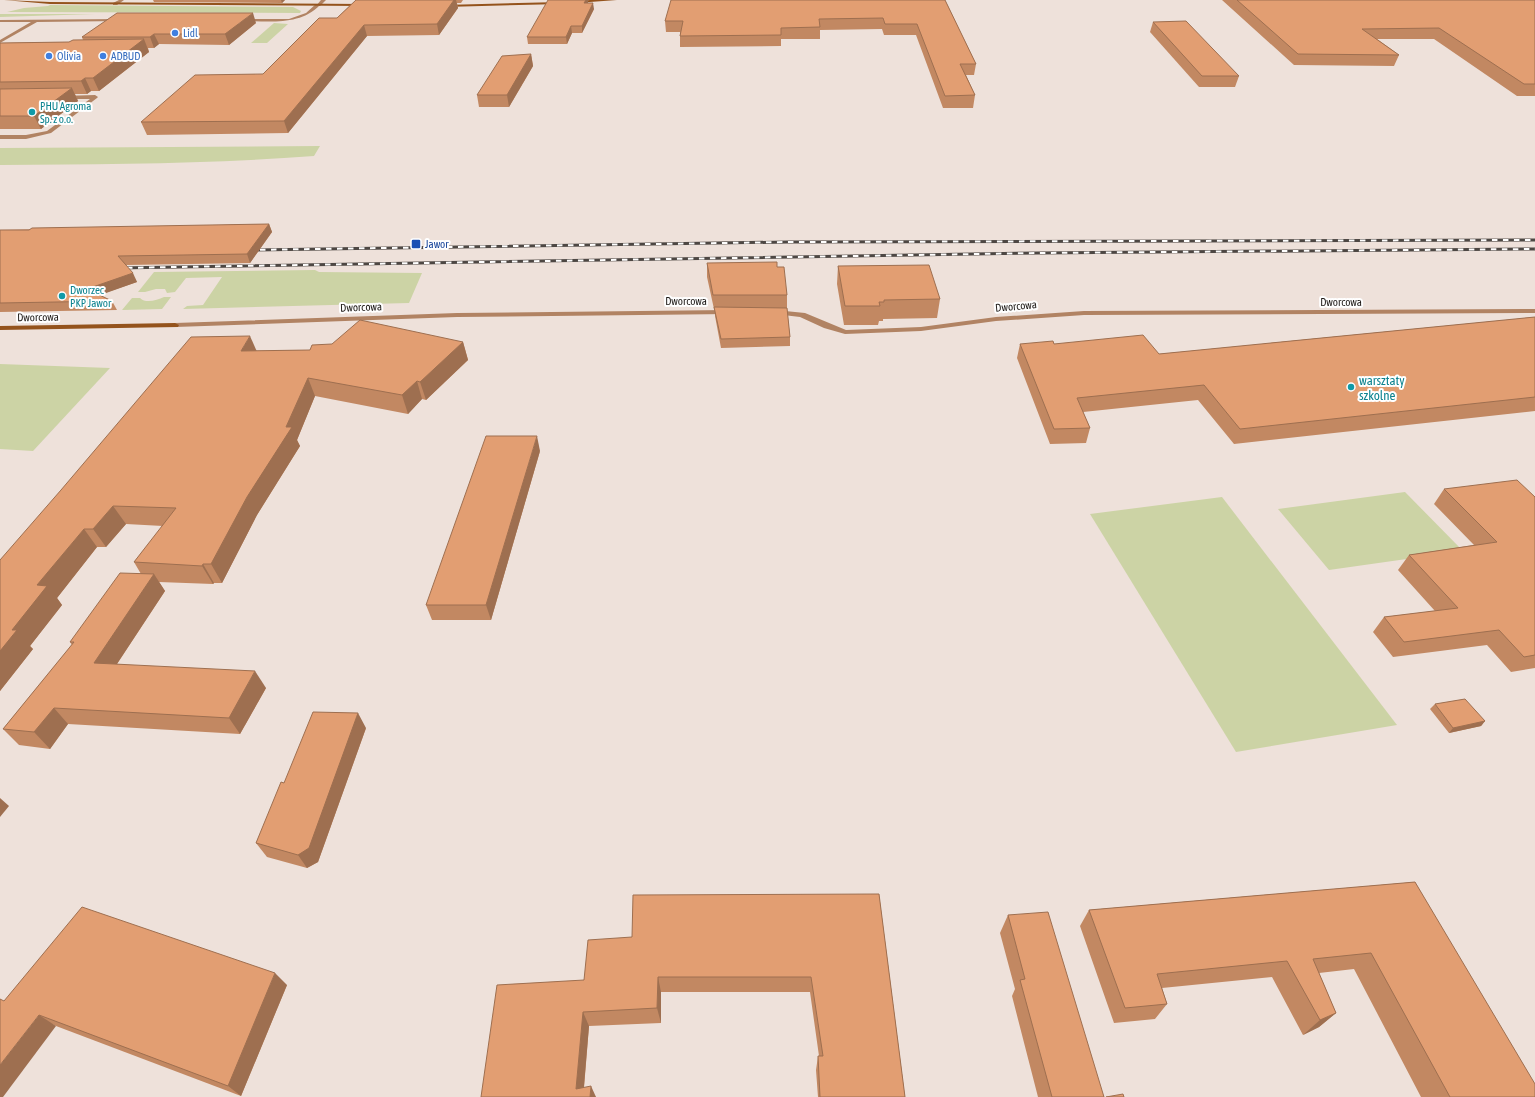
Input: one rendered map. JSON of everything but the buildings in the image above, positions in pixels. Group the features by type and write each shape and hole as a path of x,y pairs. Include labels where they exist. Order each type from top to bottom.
{"main road":[{"path":"6,0 115,4 373,5"},
{"path":"0,6 12,0"},
{"path":"570,2 615,0"},
{"path":"436,6 564,2"},
{"name":"Dworcowa","path":"0,328 176,325"}],"street":[{"path":"115,4 122,0"},
{"path":"235,20 289,20 308,14 324,0"},
{"path":"0,42 38,20"},
{"path":"0,21 123,20"},
{"path":"0,137 26,137 49,132 95,97 55,98"},
{"name":"Dworcowa","path":"764,312 802,315 845,332 921,330 996,319 1084,314 1535,311"},
{"name":"Dworcowa","path":"176,325 457,314 734,312"}],"green space":[{"path":"50,5 293,7 301,11 300,13 7,12 24,8"},
{"path":"0,14 95,14 0,17"},
{"path":"274,23 288,24 267,43 251,43"},
{"path":"320,146 314,156 275,159 157,163 0,165 0,148"},
{"path":"315,270 319,272 422,273 409,303 183,309 187,306 203,305 222,277 186,278 175,292 167,293 165,289 156,289 138,292 154,272"},
{"path":"171,297 162,309 122,310 132,298 140,298 148,301"},
{"path":"0,364 110,368 33,451 0,449"},
{"path":"1405,492 1463,551 1329,570 1278,509"},
{"path":"1222,497 1397,725 1236,752 1090,514"}],"railway":[{"path":"249,250 788,242 1535,240"},
{"path":"116,268 1038,253 1535,249"}],"place":[{"name":"Lidl","path":"175,33"},
{"name":"Olivia","path":"49,56"},
{"name":"ADBUD","path":"103,56"},
{"name":"PHU Agroma Sp. z o.o.","path":"32,112"},
{"name":"Jawor","path":"416,244"},
{"name":"Dworzec PKP Jawor","path":"62,296"},
{"name":"warsztaty szkolne","path":"1351,387"}]}
